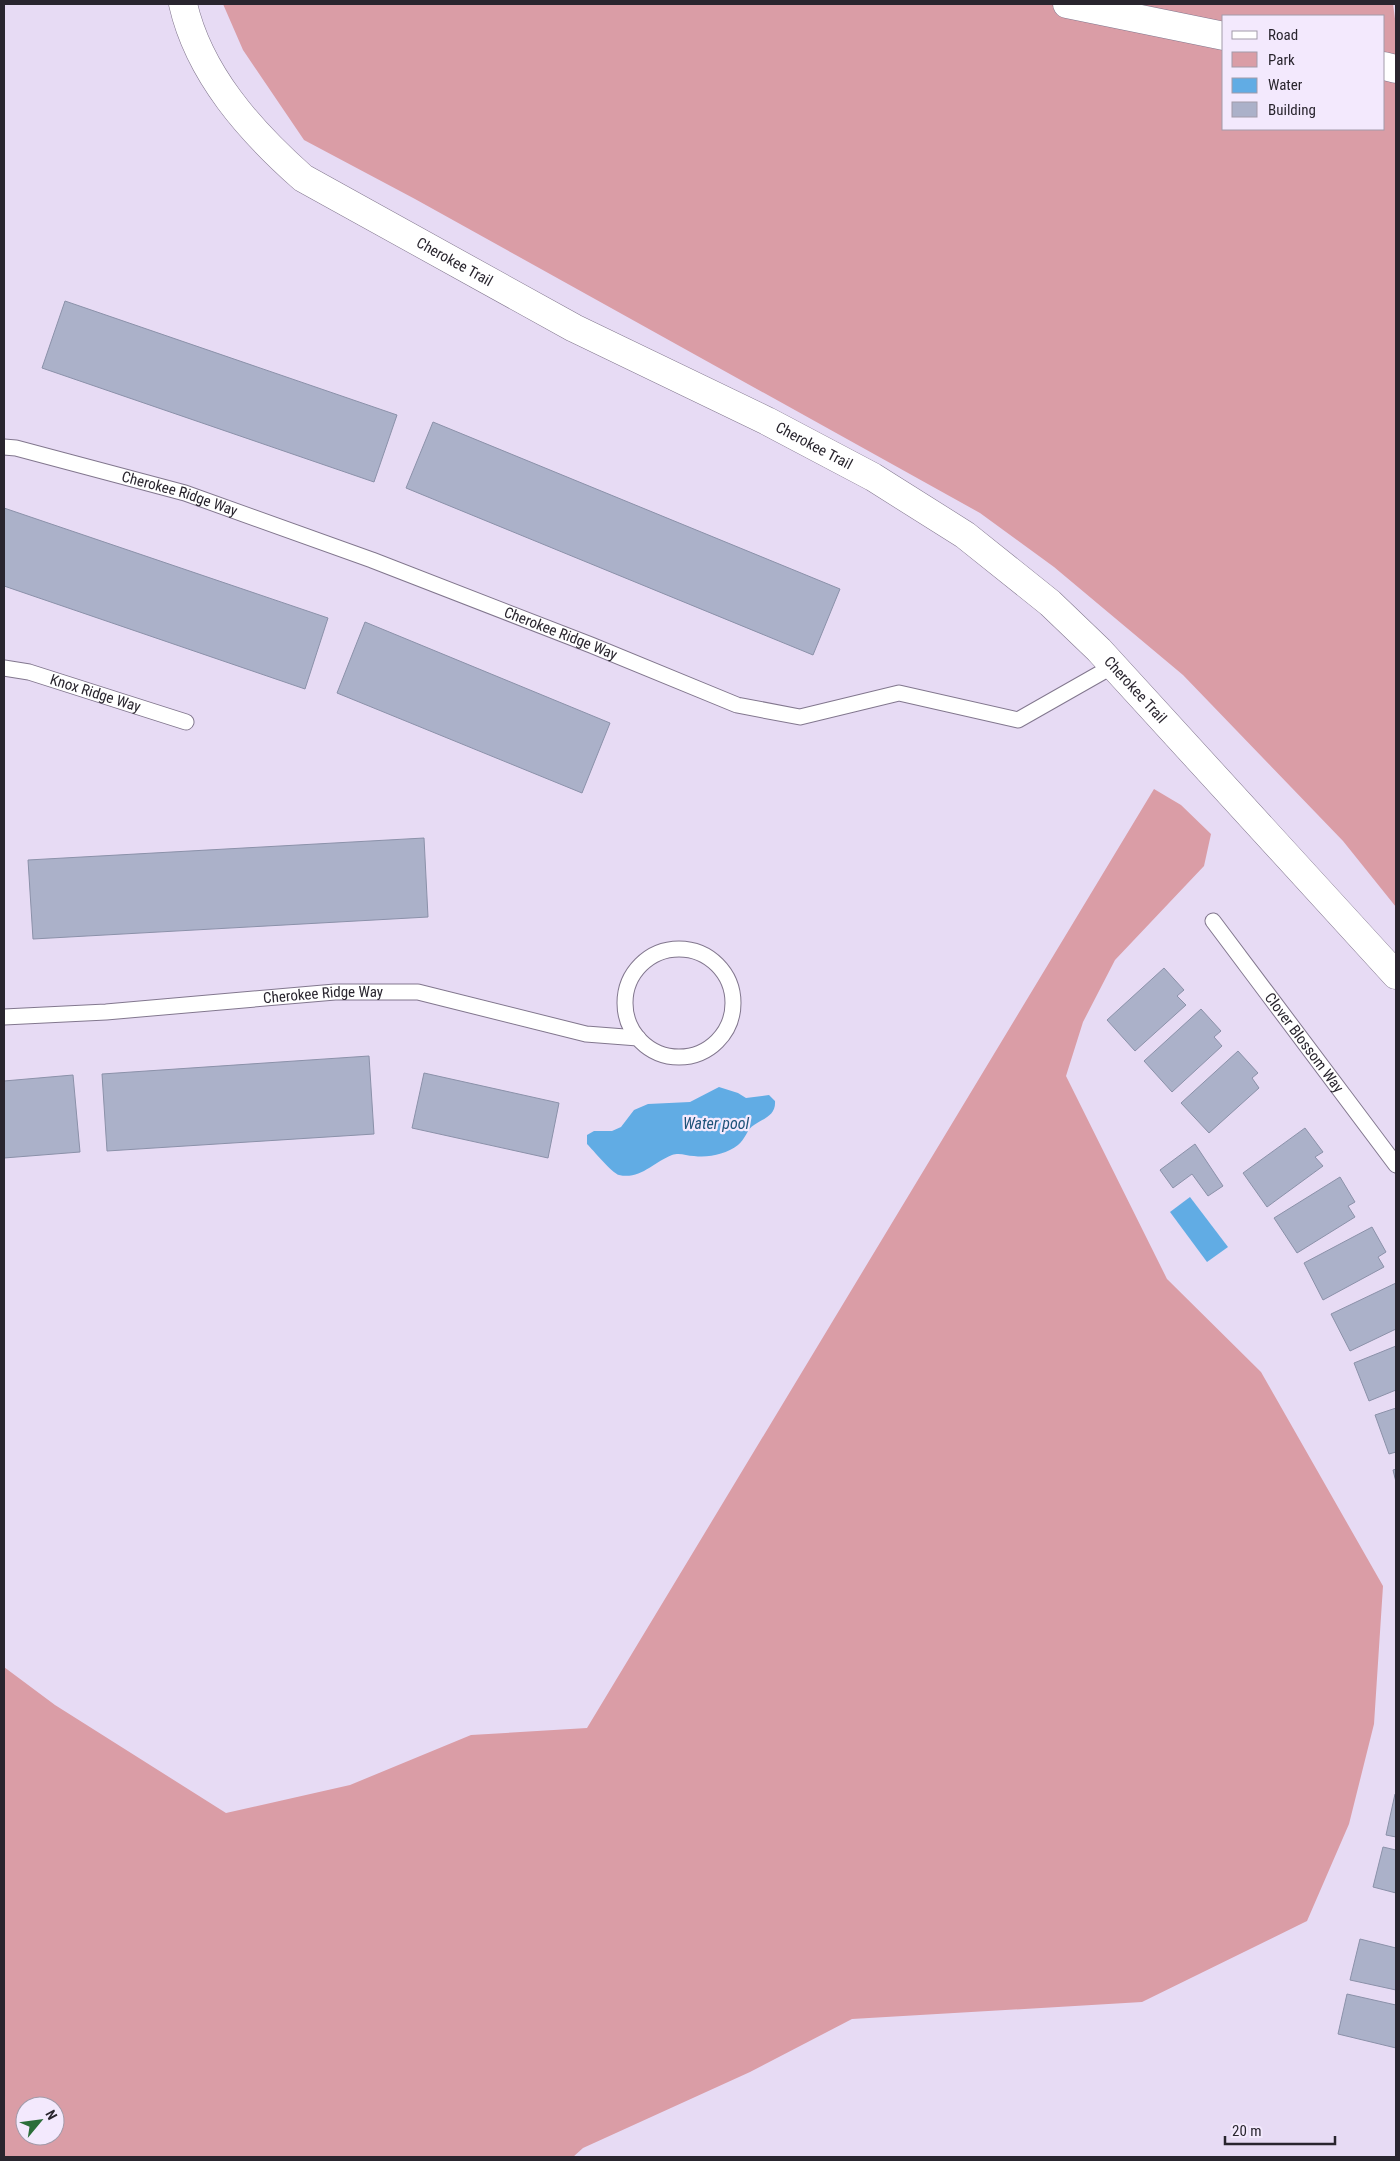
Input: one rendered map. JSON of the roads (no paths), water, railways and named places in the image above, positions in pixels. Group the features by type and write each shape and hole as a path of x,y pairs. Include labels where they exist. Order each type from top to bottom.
{"street":[{"name":"Cherokee Trail","path":"182,4 203,58 235,109 267,146 303,178 574,328 767,421 873,477 965,535 1050,603 1113,666 1396,976"},
{"path":"1067,4 1222,36"}],"lane":[{"name":"Cherokee Ridge Way","path":"4,447 16,448 194,496 372,560 591,645 737,705 800,717 899,693 1018,720 1113,666"},
{"name":"Knox Ridge Way","path":"4,668 29,672 186,722"},
{"name":"Clover Blossom Way","path":"1213,920 1396,1165"},
{"path":"685,949 702,954 718,965 728,979 733,996 733,1013 726,1029 716,1043 702,1052 685,1057 668,1056 652,1050 638,1038 629,1023 625,1004 628,987 636,970 650,957 667,950 685,949"},
{"name":"Cherokee Ridge Way","path":"4,1017 106,1012 335,992 418,992 586,1034 638,1038"}],"water":[{"name":"Water pool","path":"719,1087 738,1093 746,1098 769,1095 775,1101 772,1113 752,1127 740,1143 728,1151 706,1156 675,1154 647,1170 627,1176 619,1175 612,1170 587,1144 587,1135 594,1131 612,1131 621,1127 634,1110 648,1104 690,1102"},
{"path":"1190,1197 1228,1247 1207,1262 1170,1212"}]}
